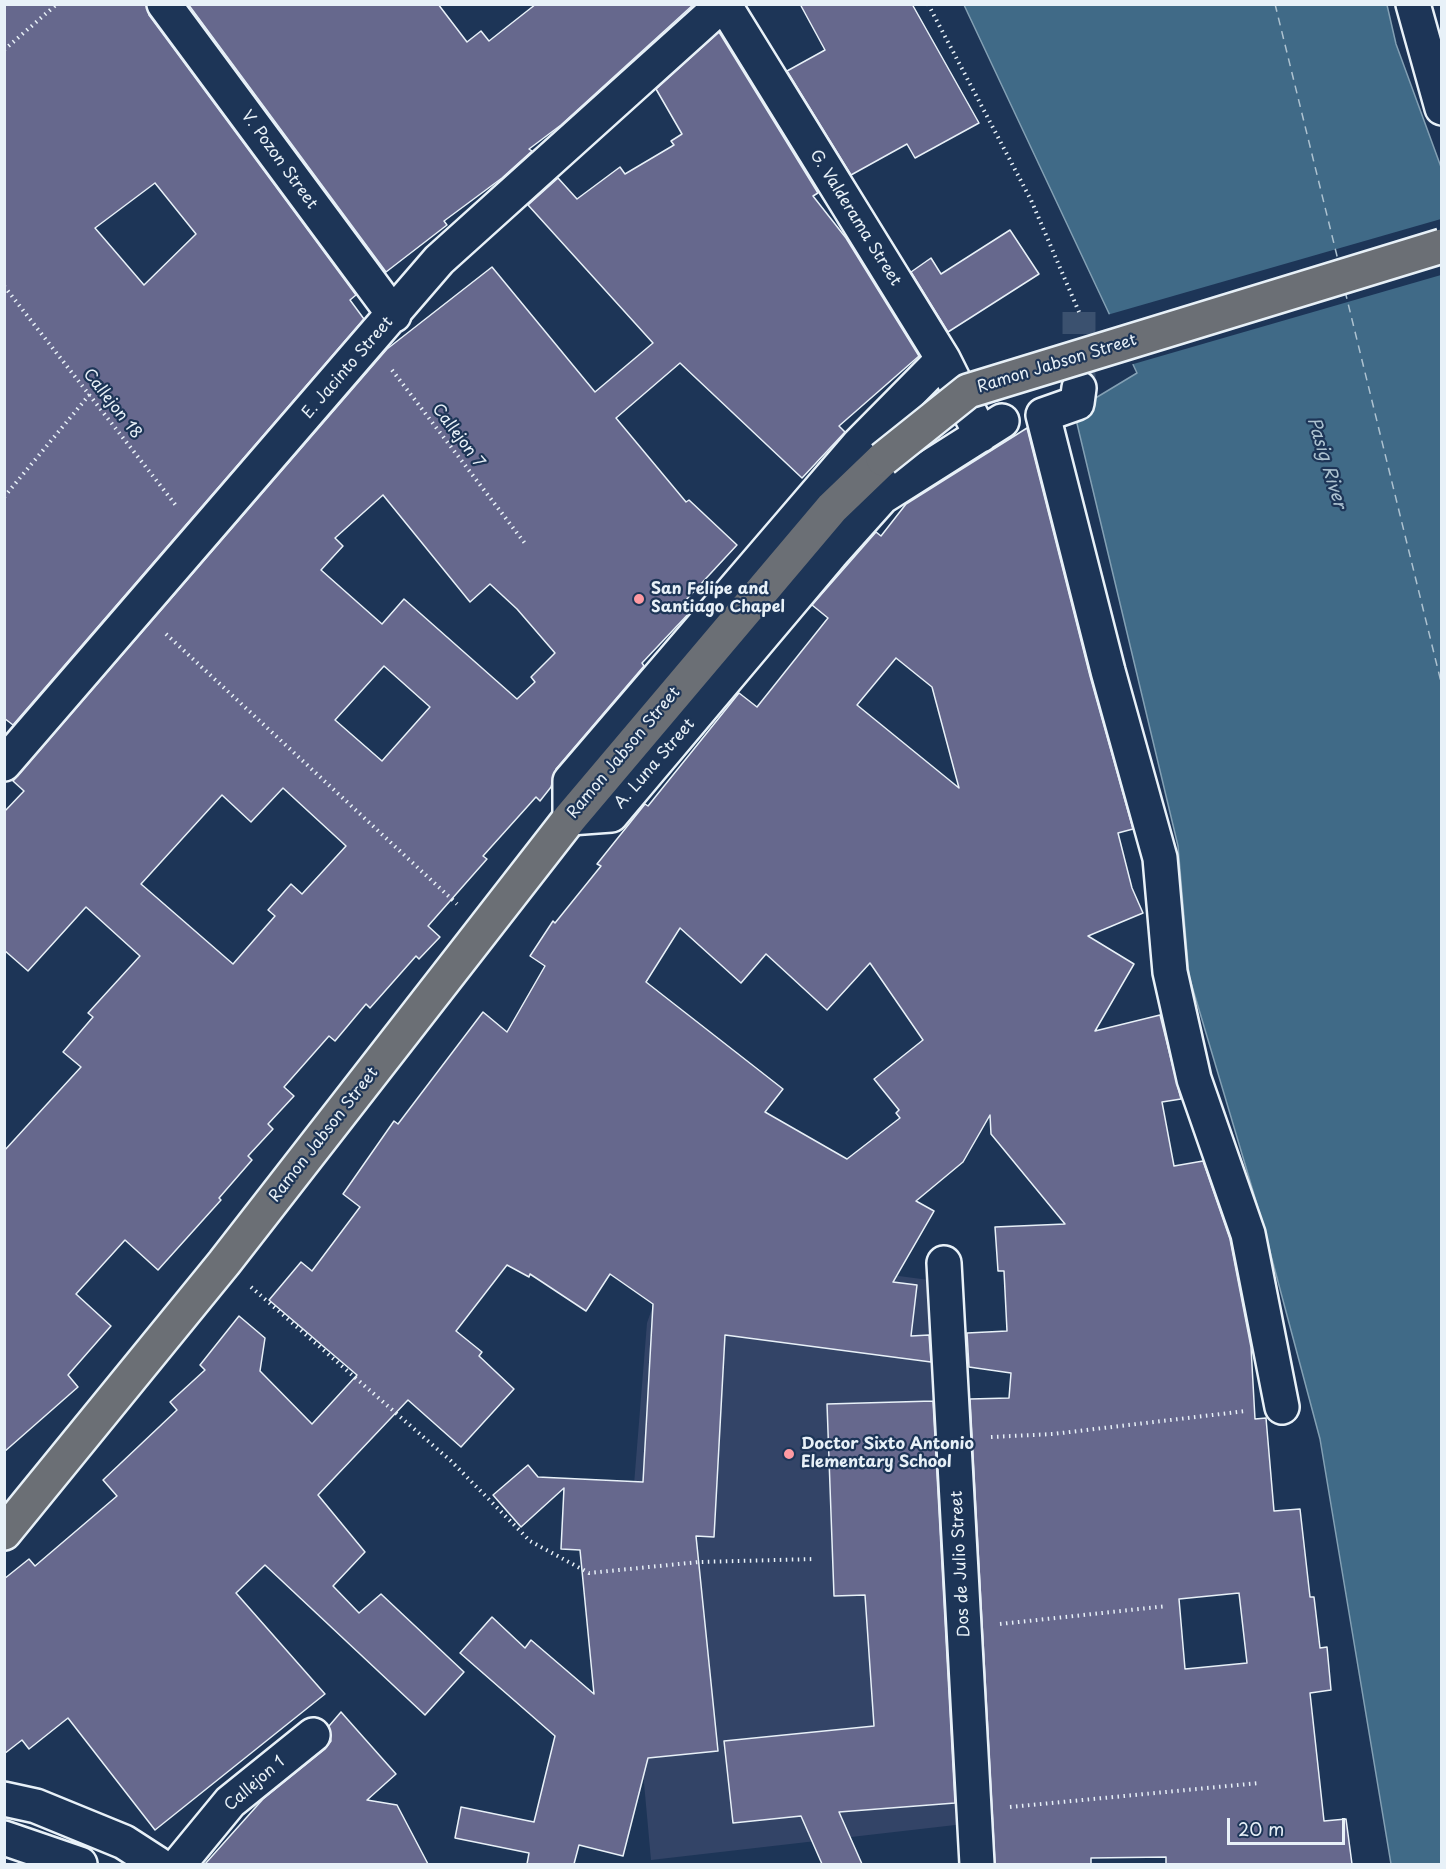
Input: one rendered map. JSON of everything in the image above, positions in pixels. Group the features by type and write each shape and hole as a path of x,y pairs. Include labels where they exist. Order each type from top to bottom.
{"main road":[{"name":"Ramon Jabson Street","path":"4,1533 224,1263 570,818 832,508 883,459 968,391 1442,246"}],"street":[{"name":"V. Pozon Street","path":"164,4 394,315"},
{"name":"E. Jacinto Street","path":"4,764 394,315 439,260 724,4"},
{"name":"G. Valderama Street","path":"724,4 943,359 992,428"},
{"path":"1413,4 1442,108"},
{"path":"570,818 570,781 859,444 943,359"},
{"path":"1079,388 1077,403 1043,415 1108,671 1160,858 1170,972 1194,1079 1248,1234 1282,1407"},
{"name":"A. Luna Street","path":"570,818 611,815 831,554 882,498 992,428"},
{"name":"Dos de Julio Street","path":"944,1263 977,1864"},
{"name":"Callejon 1","path":"179,1864 230,1802 313,1735"},
{"path":"4,1799 36,1806 124,1842 158,1864"},
{"path":"4,1838 80,1864"}],"path":[{"path":"4,50 57,4"},
{"path":"928,4 1031,200 1079,312"},
{"name":"Callejon 18","path":"4,285 201,537"},
{"name":"Callejon 7","path":"370,341 527,546"},
{"path":"4,497 90,394"},
{"path":"139,609 483,929"},
{"path":"274,1307 451,1461 530,1541 590,1573 699,1562 815,1559"},
{"path":"955,1438 1053,1434 1282,1407"},
{"path":"964,1628 1167,1606"},
{"path":"973,1811 1259,1783"}],"shaded area":[{"name":"Doctor Sixto Antonio Elementary School","path":"674,1246 929,1280 964,1824 651,1860 626,1584 647,1323"}],"water":[{"name":"Pasig River","path":"964,5 1387,5 1396,44 1441,167 1441,1864 1391,1864 1320,1439 1261,1218 1189,976 1178,846 1074,411 1137,373"}],"pier":[{"path":"1441,219 1441,275 1130,365 1107,315"}],"building":[{"path":"4,4 146,4 149,15 356,295 350,300 364,319 13,725 4,718","holes":["155,183 196,234 144,285 95,228"]},
{"path":"188,4 438,4 467,42 481,31 489,41 536,4 694,4 561,125 529,149 532,151 502,178 444,221 447,225 386,272"},
{"path":"800,4 912,4 979,123 915,158 907,144 851,175 787,71 825,50"},
{"path":"719,32 818,193 813,196 846,238 919,356 839,426 845,432 802,478 680,363 616,418 686,502 689,500 737,545 685,601 693,609 642,663 644,666 556,769 551,787 540,801 536,797 483,856 487,859 428,926 440,937 419,959 416,956 370,1008 366,1004 335,1041 329,1036 284,1087 294,1096 268,1124 273,1129 248,1156 252,1160 219,1198 221,1200 158,1270 125,1240 76,1294 111,1326 68,1375 78,1387 4,1452 4,1151 81,1067 63,1052 93,1017 88,1013 140,956 86,907 28,971 4,950 4,812 24,791 13,781 387,349 492,267 595,392 653,343 528,205 558,178 577,199 620,167 625,174 674,145 671,141 682,134 656,89","holes":["383,495 470,602 490,584 517,609 555,653 531,677 535,682 517,699 404,599 382,624 321,570 343,546 335,538","384,666 430,707 382,761 335,720","283,788 346,846 302,894 291,884 268,910 275,916 233,964 141,884 222,795 251,822"]},
{"path":"1010,230 1039,274 948,332 911,272 931,258 941,274"},
{"path":"1027,428 1090,676 1133,829 1118,833 1132,888 1143,913 1088,936 1134,964 1095,1031 1160,1015 1181,1099 1162,1102 1174,1166 1203,1161 1230,1239 1251,1347 1255,1419 1266,1418 1274,1511 1300,1509 1310,1597 1314,1597 1320,1648 1327,1647 1331,1690 1310,1693 1324,1821 1346,1819 1352,1864 1166,1864 1166,1857 1091,1858 1091,1864 995,1864 970,1399 1009,1398 1011,1373 969,1367 967,1333 1007,1331 1004,1271 998,1271 995,1227 1065,1224 991,1134 990,1115 963,1162 916,1201 934,1211 893,1282 917,1285 911,1336 929,1335 931,1362 725,1335 714,1537 696,1536 718,1751 648,1758 623,1856 579,1845 574,1864 527,1864 529,1853 455,1838 461,1807 534,1822 555,1736 460,1653 492,1617 525,1648 531,1640 594,1694 580,1550 561,1549 564,1488 521,1527 493,1495 528,1465 538,1477 643,1482 653,1304 610,1274 586,1311 530,1274 529,1277 507,1265 456,1331 482,1352 479,1356 514,1389 461,1447 408,1400 318,1495 365,1552 333,1586 359,1613 381,1594 464,1672 425,1715 265,1565 236,1593 325,1694 155,1830 68,1718 29,1749 22,1740 4,1754 4,1579 29,1559 35,1566 117,1496 103,1480 177,1410 170,1402 205,1370 200,1365 239,1316 265,1338 260,1371 312,1424 357,1375 269,1300 301,1262 312,1271 360,1207 343,1194 394,1121 398,1124 483,1012 507,1032 545,966 530,956 553,921 555,923 601,866 597,864 645,804 648,806 739,693 757,707 828,618 812,605 876,532 881,536 906,504","holes":["896,658 932,687 959,788 857,705","680,928 741,983 766,954 827,1010 870,963 923,1040 874,1079 899,1110 896,1113 900,1118 847,1159 765,1112 783,1089 646,982","1239,1593 1247,1663 1185,1669 1179,1599"]},
{"path":"933,1401 955,1803 839,1812 862,1864 822,1864 801,1816 733,1823 724,1741 874,1726 865,1595 834,1596 827,1404"},
{"path":"341,1712 396,1774 367,1800 397,1805 428,1864 205,1864 263,1799 325,1749 331,1741 329,1726"}],"ferry route":[{"path":"1275,4 1338,260"},
{"path":"1345,291 1442,686"}],"tunnel":[{"path":"1079,312 1079,383"}],"place":[{"name":"San Felipe and Santiago Chapel","path":"639,599"},
{"name":"Doctor Sixto Antonio Elementary School","path":"789,1454"}]}
